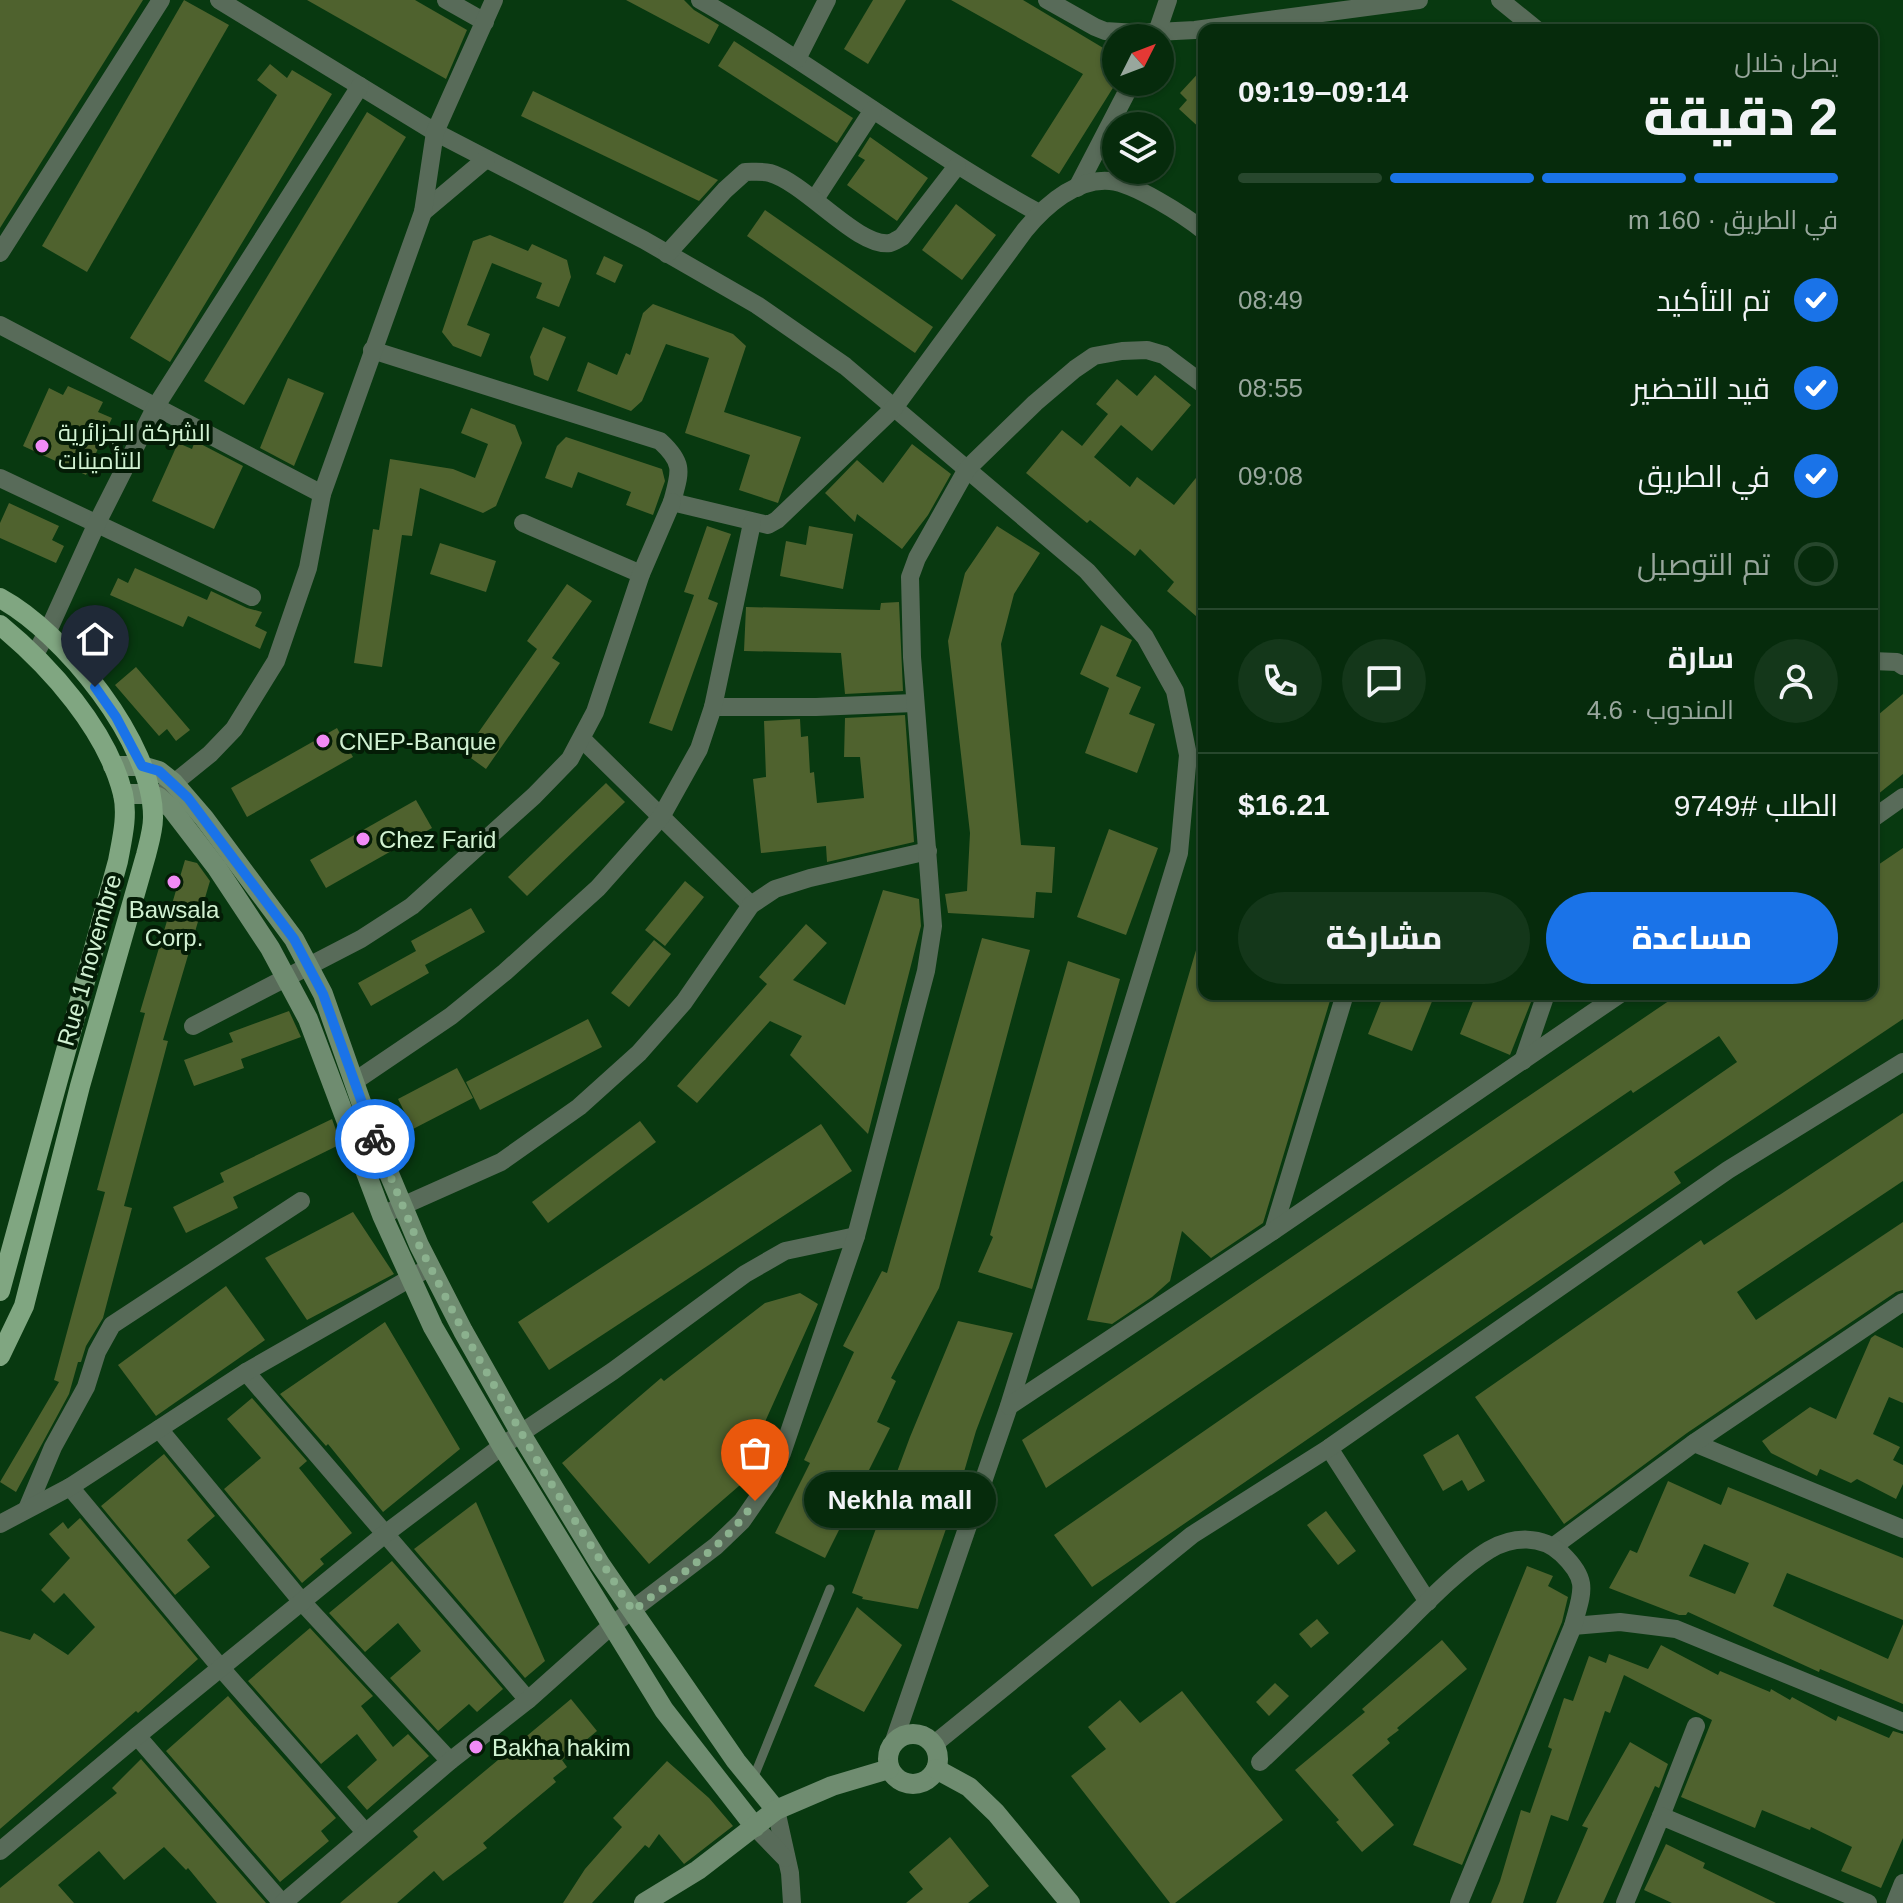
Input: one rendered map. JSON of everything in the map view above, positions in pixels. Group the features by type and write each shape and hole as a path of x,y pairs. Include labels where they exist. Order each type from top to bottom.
{"main road":[{"name":"Rue 1 novembre","path":"0,598 19,608 72,655 116,717 142,766 160,791 146,855 80,1086 24,1306 15,1329 0,1353"},
{"name":"Rue 1 novembre","path":"0,1291 118,861 125,818 123,794 100,739 55,677 1,626"},
{"path":"113,766 142,766"},
{"path":"123,794 160,791 188,798 294,939 323,994 372,1133 430,1267 521,1434 600,1564 751,1782 776,1810"},
{"path":"160,791 217,868 286,976 308,1019 382,1215 433,1327 664,1710 755,1827"},
{"name":"Rue 1 novembre","path":"0,1343 0,1353"},
{"path":"916,1735 925,1737 933,1745 937,1752 936,1769 924,1782 916,1784 899,1780 889,1769 888,1757 893,1744 900,1738 916,1735"},
{"path":"644,1903 698,1870 776,1810 832,1786 889,1769"},
{"path":"936,1769 969,1787 996,1813 1070,1903"}],"street":[{"path":"0,253 161,0"},
{"path":"219,0 435,132 757,305 845,366 1087,571 1145,637 1175,691 1188,755 1179,853 1009,1406 893,1744"},
{"path":"446,0 485,22"},
{"path":"160,791 210,754 234,729 276,661 308,568 322,494 423,212 435,132 494,0"},
{"path":"700,0 797,59 957,166 1039,213"},
{"path":"797,59 827,0"},
{"path":"1047,0 1102,29"},
{"path":"1160,24 1168,0"},
{"path":"1240,24 1419,0"},
{"path":"1500,0 1530,24"},
{"path":"1174,33 1198,30"},
{"path":"34,656 156,406 360,86"},
{"path":"1077,188 1125,96"},
{"path":"815,199 873,110"},
{"path":"423,212 486,159"},
{"path":"667,254 745,172 773,173 815,199 861,235 873,241 890,243 902,237 957,166"},
{"path":"672,502 752,523 772,523 894,408 1039,213 1077,188 1087,183 1111,180 1154,198 1198,227"},
{"path":"0,325 322,494"},
{"path":"193,1026 361,939 412,906 534,796 570,759 595,712 641,574 672,502 680,473 678,462 660,441 372,350"},
{"path":"137,1736 282,1903 450,1761 528,1700 611,1626 725,1538 742,1521 769,1482 782,1453 856,1236 926,971 933,926 914,703 910,577 935,524 967,469 1035,403 1094,356 1147,350 1164,355 1198,380"},
{"path":"0,478 252,597"},
{"path":"523,523 641,574"},
{"path":"355,1081 451,1016 505,972 598,888 661,817 699,749 713,707 752,523"},
{"path":"1878,661 1897,662 1903,666"},
{"path":"713,707 914,703"},
{"path":"582,739 751,905"},
{"path":"1878,815 1903,797"},
{"path":"382,1215 501,1162 579,1107 639,1053 684,1002 751,905 775,889 928,851"},
{"path":"1273,1231 1343,1000"},
{"path":"1523,1061 1544,1000"},
{"path":"1009,1406 1273,1231 1611,1000"},
{"path":"933,1745 1192,1535 1329,1448 1728,1170 1903,1062"},
{"path":"27,1509 112,1325 301,1201"},
{"path":"0,1851 220,1667 385,1534 502,1446 745,1274 785,1251 856,1236"},
{"path":"0,1524 70,1487 246,1372 430,1267"},
{"path":"1554,1546 1694,1443 1895,1317 1903,1302"},
{"path":"246,1372 528,1700"},
{"path":"159,1429 303,1603 450,1761"},
{"path":"1694,1443 1903,1529"},
{"path":"1329,1448 1428,1602"},
{"path":"70,1487 220,1667 365,1832"},
{"path":"1260,1762 1428,1602 1489,1550 1517,1539 1534,1539 1554,1546 1578,1570 1582,1596 1573,1626 1459,1903"},
{"path":"1573,1626 1620,1622 1676,1629 1903,1722"},
{"path":"1625,1903 1696,1726"},
{"path":"776,1810 793,1894 792,1903"},
{"path":"1661,1816 1868,1903"},
{"path":"755,1827 787,1860"},
{"path":"1895,1903 1903,1883"}],"lane":[{"path":"751,1782 830,1589"}],"building":[{"path":"0,0 143,0 0,228"},
{"path":"184,0 229,25 87,272 42,246"},
{"path":"307,0 415,0 467,30 446,79"},
{"path":"626,0 684,0 719,25 709,44"},
{"path":"873,0 906,0 868,64 844,49"},
{"path":"951,0 1023,0 1102,47 1102,96 1108,96 1059,174 1031,156 1083,74"},
{"path":"734,41 853,118 837,143 718,66"},
{"path":"270,64 287,78 292,70 332,94 170,362 130,338 277,95 257,80"},
{"path":"1198,74 1198,126 1179,109 1187,100 1180,93"},
{"path":"533,91 718,180 699,201 521,116"},
{"path":"367,112 406,137 244,405 204,381"},
{"path":"870,137 928,178 897,221 847,185 865,160 858,156"},
{"path":"956,204 996,235 962,280 922,250"},
{"path":"765,210 933,327 915,353 747,236"},
{"path":"490,235 528,251 532,244 567,260 571,277 559,307 536,298 542,283 492,263 467,325 490,334 481,357 453,346 442,332 473,241"},
{"path":"604,256 623,265 615,283 596,274"},
{"path":"653,304 733,334 746,346 724,412 801,437 778,503 739,490 750,455 685,433 709,358 666,344 642,401 631,411 577,391 588,362 617,375 626,353 630,355 643,313"},
{"path":"543,327 566,337 548,381 534,375 530,357"},
{"path":"1155,375 1191,405 1152,451 1121,425 1094,457 1130,487 1137,477 1174,505 1198,475 1198,618 1167,591 1174,582 1140,549 1135,556 1090,520 1087,523 1026,473 1062,430 1082,446 1108,414 1096,404 1117,379 1137,396"},
{"path":"288,378 324,393 294,466 260,448"},
{"path":"68,386 103,402 98,412 112,418 86,475 23,446 49,388 63,395"},
{"path":"471,408 515,425 522,443 496,506 483,513 420,488 412,536 402,535 382,667 354,663 373,529 379,530 390,459 453,469 475,478 488,444 461,433"},
{"path":"566,437 662,469 665,481 653,515 626,505 631,492 578,472 572,488 545,478 557,446"},
{"path":"195,441 243,466 214,529 152,501 178,443 192,449"},
{"path":"912,444 951,474 928,515 902,549 857,514 855,522 825,493 857,460 883,483"},
{"path":"9,503 59,526 52,540 64,546 56,563 0,538 0,523"},
{"path":"707,526 731,534 708,599 718,603 672,731 649,723 694,595 684,592"},
{"path":"809,526 853,534 843,589 780,576 786,541 806,545"},
{"path":"997,526 1040,553 1014,594 1001,644 1021,845 1055,847 1052,893 1036,892 1034,918 948,913 945,894 967,891 970,833 948,641 965,573"},
{"path":"440,543 496,561 486,592 430,574"},
{"path":"135,568 207,600 211,591 262,612 255,626 267,632 260,649 188,616 183,627 110,595 118,578 128,583"},
{"path":"567,584 592,601 552,658 560,663 486,769 464,753 537,649 527,641"},
{"path":"899,602 903,691 845,694 841,653 744,651 746,607 880,610 881,603"},
{"path":"1101,625 1132,640 1116,676 1141,687 1129,714 1155,724 1137,773 1085,753 1109,688 1080,674"},
{"path":"136,667 190,730 176,741 167,729 159,736 115,685"},
{"path":"1903,694 1903,774 1878,794 1878,715"},
{"path":"905,715 914,842 827,862 826,846 761,853 753,779 766,777 764,721 800,719 801,737 808,736 810,773 814,772 817,803 864,798 860,757 844,757 845,718"},
{"path":"337,728 353,757 247,817 231,788"},
{"path":"606,783 625,802 527,896 508,877"},
{"path":"416,800 432,828 326,888 310,860"},
{"path":"1109,829 1158,848 1126,935 1077,917"},
{"path":"1903,848 1903,1019 1674,1172 1681,1183 1092,1587 1054,1535 1737,1062 1719,1036 1633,1093 1631,1090 1046,1488 1022,1440 1670,1000 1878,1000 1878,865"},
{"path":"185,860 197,863 210,881 163,1040 168,1041 124,1206 132,1208 103,1318 86,1346 81,1362 78,1362 69,1394 16,1492 0,1482 59,1382 54,1380 105,1192 97,1190 145,1013 140,1012"},
{"path":"685,881 704,897 665,946 645,930"},
{"path":"883,890 919,899 921,926 868,1134 790,1055 802,1036 770,1021 697,1103 677,1086 767,984 759,977 806,924 827,943 793,980 845,1005"},
{"path":"471,908 485,932 425,965 429,973 371,1006 358,983 416,951 411,941"},
{"path":"982,938 1030,950 939,1288 891,1378 896,1381 877,1422 890,1428 825,1558 775,1533 810,1463 804,1460 854,1352 843,1346 882,1271 887,1273"},
{"path":"654,940 671,954 629,1007 611,993"},
{"path":"1198,943 1198,1000 1330,1000 1263,1223 1211,1258 1182,1231 1170,1281 1112,1324 1087,1320"},
{"path":"1068,961 1120,979 1032,1289 978,1272 993,1237 990,1235"},
{"path":"1382,1000 1433,1000 1412,1051 1368,1034"},
{"path":"1474,1000 1531,1002 1510,1055 1460,1034"},
{"path":"289,1011 301,1037 241,1059 244,1068 194,1086 184,1060 233,1042 229,1033"},
{"path":"588,1019 602,1047 480,1110 466,1082"},
{"path":"457,1068 473,1098 413,1129 398,1099"},
{"path":"1903,1113 1903,1181 1737,1292 1756,1320 1903,1222 1903,1290 1687,1433 1564,1524 1475,1397 1701,1240 1704,1245"},
{"path":"332,1119 341,1144 233,1197 238,1208 186,1233 173,1207 224,1182 220,1173"},
{"path":"640,1121 656,1142 548,1223 532,1202"},
{"path":"821,1124 852,1171 549,1370 518,1322"},
{"path":"353,1212 394,1274 307,1320 265,1258"},
{"path":"226,1286 265,1340 156,1416 118,1365"},
{"path":"800,1293 818,1304 742,1473 747,1479 649,1564 562,1463 661,1378 664,1381 765,1303"},
{"path":"958,1321 1013,1333 976,1431 954,1506 918,1609 862,1599 852,1593 910,1437"},
{"path":"385,1322 460,1449 383,1512 328,1444 326,1446 280,1394"},
{"path":"1875,1335 1903,1348 1903,1403 1889,1397 1873,1434 1900,1447 1893,1460 1903,1465 1903,1484 1896,1499 1857,1479 1851,1483 1820,1469 1817,1476 1771,1453 1762,1441 1810,1407 1836,1419"},
{"path":"252,1398 307,1461 299,1468 352,1533 320,1559 324,1564 302,1583 224,1489 261,1458 227,1419"},
{"path":"1458,1434 1485,1481 1468,1491 1462,1480 1443,1491 1423,1455"},
{"path":"164,1454 215,1516 187,1540 210,1567 175,1595 101,1506"},
{"path":"1668,1481 1721,1505 1728,1487 1903,1558 1903,1620 1787,1573 1773,1606 1888,1659 1903,1624 1903,1704 1820,1669 1819,1672 1688,1612 1679,1615 1609,1588 1630,1550 1637,1553","holes":["1704,1544 1749,1563 1735,1594 1689,1576"]},
{"path":"476,1502 545,1661 525,1678 414,1549"},
{"path":"1326,1511 1356,1551 1338,1565 1307,1525"},
{"path":"80,1518 198,1659 0,1829 0,1631 30,1640 34,1633 68,1655 95,1627 64,1593 54,1603 41,1590 70,1558 49,1534 63,1522 68,1529"},
{"path":"392,1561 503,1689 477,1712 469,1704 438,1731 390,1678 421,1651 398,1623 365,1652 329,1613"},
{"path":"1527,1566 1553,1576 1548,1586 1568,1597 1562,1622 1462,1865 1413,1845"},
{"path":"857,1607 902,1645 864,1712 814,1686"},
{"path":"1317,1619 1329,1633 1311,1648 1299,1634"},
{"path":"310,1628 373,1696 361,1706 393,1747 408,1734 429,1756 367,1810 347,1787 377,1760 357,1734 321,1764 248,1681"},
{"path":"1442,1640 1467,1669 1397,1728 1399,1730 1387,1739 1390,1743 1352,1775 1394,1825 1362,1852 1336,1822 1339,1820 1295,1770 1365,1712 1362,1709"},
{"path":"1661,1645 1718,1675 1720,1671 1770,1692 1771,1689 1790,1700 1792,1697 1836,1721 1838,1716 1889,1738 1893,1731 1903,1734 1903,1838 1881,1888 1841,1871 1852,1847 1811,1827 1810,1830 1762,1810 1755,1828 1681,1797 1712,1720 1624,1675 1610,1713 1605,1711 1568,1821 1551,1815 1523,1903 1491,1903 1521,1810 1530,1813 1552,1749 1548,1747 1564,1698 1573,1701 1589,1656 1606,1663 1609,1654 1648,1669"},
{"path":"1275,1683 1289,1696 1269,1716 1256,1702"},
{"path":"1182,1691 1283,1820 1175,1903 1170,1903 1071,1776 1106,1749 1088,1727 1120,1700 1140,1723"},
{"path":"228,1696 336,1818 321,1831 329,1841 280,1882 166,1751"},
{"path":"571,1699 597,1731 562,1760 567,1767 553,1778 556,1782 483,1843 487,1848 443,1881 434,1871 397,1903 340,1903 418,1837 413,1831"},
{"path":"1630,1742 1668,1764 1659,1788 1655,1786 1603,1903 1556,1903 1588,1828 1582,1826"},
{"path":"141,1759 266,1903 217,1903 188,1868 186,1870 164,1847 124,1880 99,1851 58,1885 74,1903 0,1903 0,1888 117,1793 112,1788"},
{"path":"667,1761 709,1798 733,1826 684,1864 659,1834 649,1848 645,1845 592,1903 563,1903 585,1869 622,1827 613,1818"},
{"path":"950,1837 989,1886 968,1903 906,1903 923,1889 909,1872"},
{"path":"1666,1844 1705,1863 1703,1868 1776,1903 1672,1903 1644,1890"}],"way so far":[{"path":"375,1139 419,1245 463,1331 545,1474 633,1611 716,1546 742,1521 755,1501"}],"place":[{"name":"الشركة الجزائرية للتأمينات","path":"42,446"},
{"name":"CNEP-Banque","path":"323,741"},
{"name":"Chez Farid","path":"363,839"},
{"name":"Bawsala Corp.","path":"174,882"},
{"name":"Nekhla mall","path":"755,1501"},
{"name":"Bakha hakim","path":"476,1747"}],"route":[{"path":"95,687 116,717 142,766 159,771 188,798 294,939 323,994 375,1139"}]}
